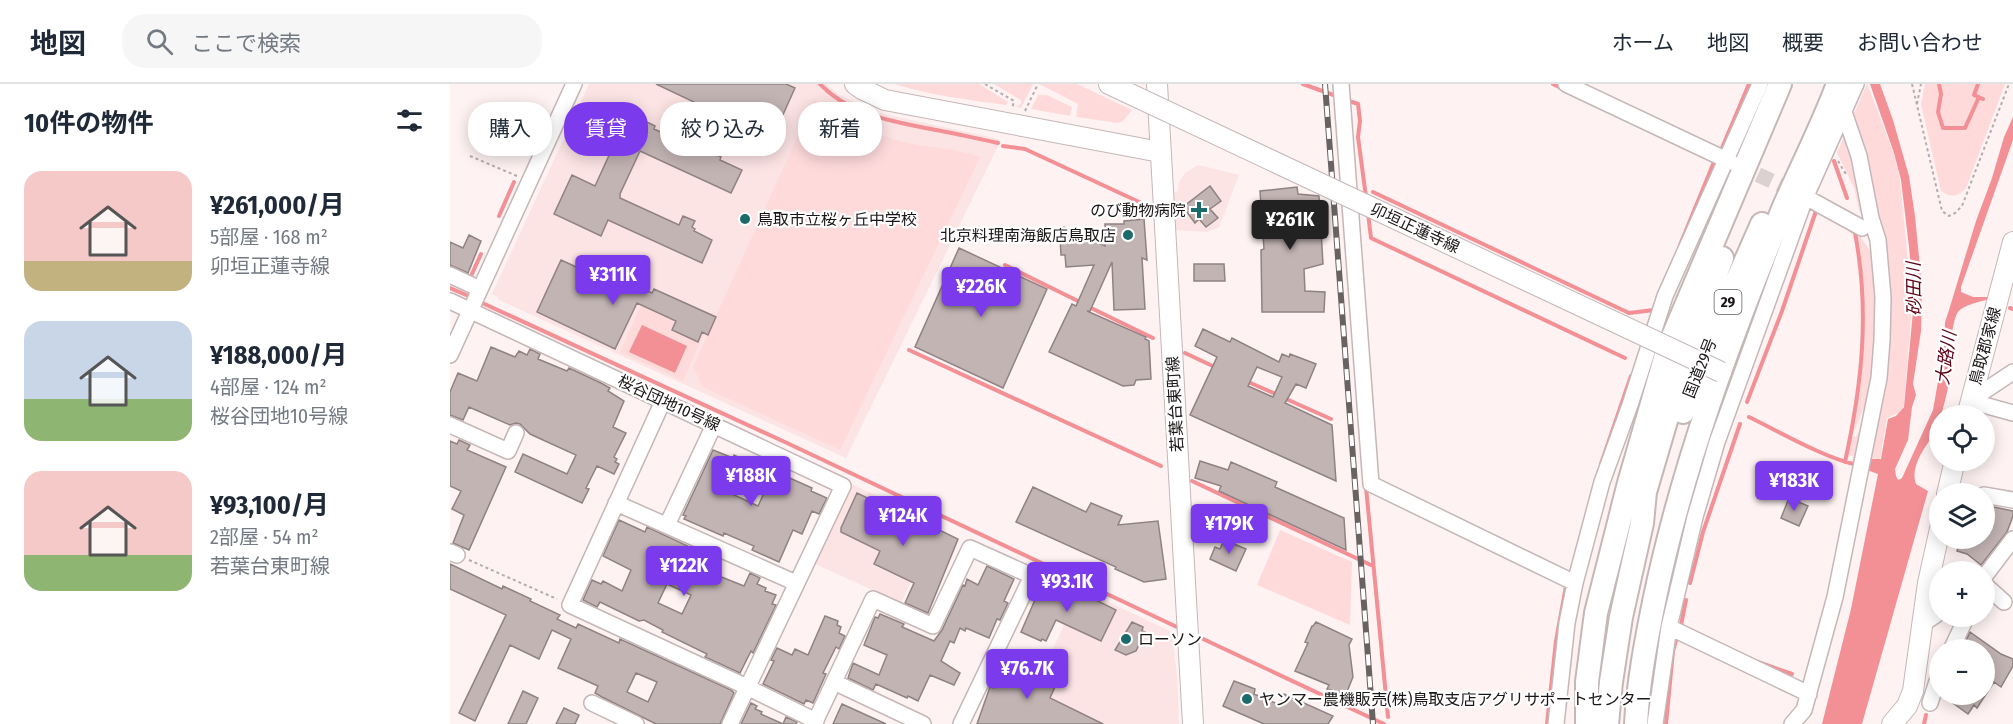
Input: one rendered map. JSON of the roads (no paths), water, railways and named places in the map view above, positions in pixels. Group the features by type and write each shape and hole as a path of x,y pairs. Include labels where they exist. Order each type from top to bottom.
{"highway":[{"path":"1587,724 1587,682 1596,613 1629,483 1668,348 1780,84"},
{"name":"国道29号","path":"1607,724 1621,617 1642,523 1645,492 1697,324 1729,239 1796,84"},
{"path":"1636,724 1643,661 1658,581 1684,480 1707,407 1796,200 1839,91"},
{"name":"国道29号","path":"1642,523 1714,333 1839,91"}],"main road":[{"path":"855,84 885,100 1014,118 1161,152"},
{"name":"若葉台東町線","path":"1156,84 1193,724"},
{"name":"卯垣正蓮寺線","path":"1117,88 1721,372"},
{"name":"鳥取郡家線","path":"1974,405 2013,242"},
{"path":"1892,724 1906,706 1913,691 1929,627"}],"street":[{"path":"450,356 574,84"},
{"path":"1341,84 1371,484 1575,583"},
{"path":"1566,84 1729,161"},
{"path":"1556,724 1567,623 1575,583 1602,482 1630,405 1665,296 1729,161 1760,84"},
{"path":"1792,724 1804,710 1835,597 1879,378 1882,297 1878,240 1871,218 1859,156 1839,91"},
{"path":"1655,724 1669,627 1695,517 1796,200 1862,228"},
{"path":"450,275 480,289"},
{"name":"桜谷団地10号線","path":"450,301 843,486 730,724"},
{"path":"1976,405 2013,372"},
{"path":"663,401 570,605 747,687 815,722 873,599 933,626 970,548 1032,576 961,724"},
{"path":"1995,410 2013,413"},
{"path":"450,425 508,451 516,433"},
{"path":"667,525 714,425"},
{"path":"1995,497 2013,500"},
{"path":"616,502 796,583"},
{"path":"1995,563 2013,539"},
{"path":"1995,594 2004,602"},
{"path":"1669,627 1809,694"},
{"path":"834,682 923,724"},
{"path":"592,704 636,724"}],"water":[{"name":"砂田川","path":"1870,84 1880,84 1909,176 1922,288 1921,331 1913,384 1916,395 1912,407 1908,440 1895,469 1898,480 1902,478 1929,419 1929,441 1918,459 1915,472 1916,484 1928,491 1862,724 1822,724 1851,609 1878,474 1864,469 1866,459 1881,459 1888,419 1896,416 1904,407 1914,301 1901,180"},
{"name":"大路川","path":"2013,117 2013,140 1961,287 1961,292 1973,297 1993,297 1993,299 1964,307 1955,318 1944,405 1934,405 1944,347 1945,322 1976,221"},
{"path":"642,325 687,346 675,373 629,352"}],"waterway":[{"path":"820,84 843,102 869,114 998,143"},
{"path":"1303,84 1339,97"},
{"path":"1553,84 1563,89"},
{"path":"1722,148 1749,84"},
{"path":"1939,84 1941,94 1938,112 1943,128 1965,128 1979,97"},
{"path":"1978,84 1974,95 1983,99"},
{"path":"1346,100 1358,104 1360,121 1358,137 1366,197"},
{"path":"1003,146 1025,149 1150,207"},
{"path":"1680,245 1714,162 1711,159"},
{"path":"1834,161 1847,198"},
{"path":"499,216 514,182"},
{"path":"1373,192 1629,313 1654,310 1654,308"},
{"path":"1747,402 1782,311 1816,211"},
{"path":"1368,213 1371,238 1625,358"},
{"path":"1845,462 1860,376 1863,320 1860,262 1855,233 1851,230"},
{"path":"471,276 481,254"},
{"path":"1005,265 1082,303"},
{"path":"450,288 471,297"},
{"path":"478,301 787,443 1179,628"},
{"path":"1089,307 1153,338"},
{"path":"909,350 1161,466"},
{"path":"1185,353 1217,368"},
{"path":"1601,464 1631,376"},
{"path":"1246,381 1278,395"},
{"path":"1284,398 1331,419"},
{"path":"1749,417 1818,451 1858,465"},
{"path":"1690,583 1703,532 1740,424"},
{"path":"1192,481 1373,566"},
{"path":"1366,487 1388,717"},
{"path":"1547,724 1556,641 1566,586"},
{"path":"1683,627 1681,625 1686,600"},
{"path":"1666,724 1673,651 1677,637"},
{"path":"1201,638 1384,724"},
{"path":"1758,662 1792,674"},
{"path":"1924,724 1926,715"}],"tunnel":[{"path":"1737,165 1800,194"}],"railway":[{"path":"1325,84 1373,724"}],"place":[{"name":"のび動物病院","path":"1199,210"},
{"name":"鳥取市立桜ヶ丘中学校","path":"745,219"},
{"name":"北京料理南海飯店鳥取店","path":"1128,235"},
{"name":"ローソン","path":"1126,639"},
{"name":"ヤンマー農機販売(株)鳥取支店アグリサポートセンター","path":"1247,699"}]}
